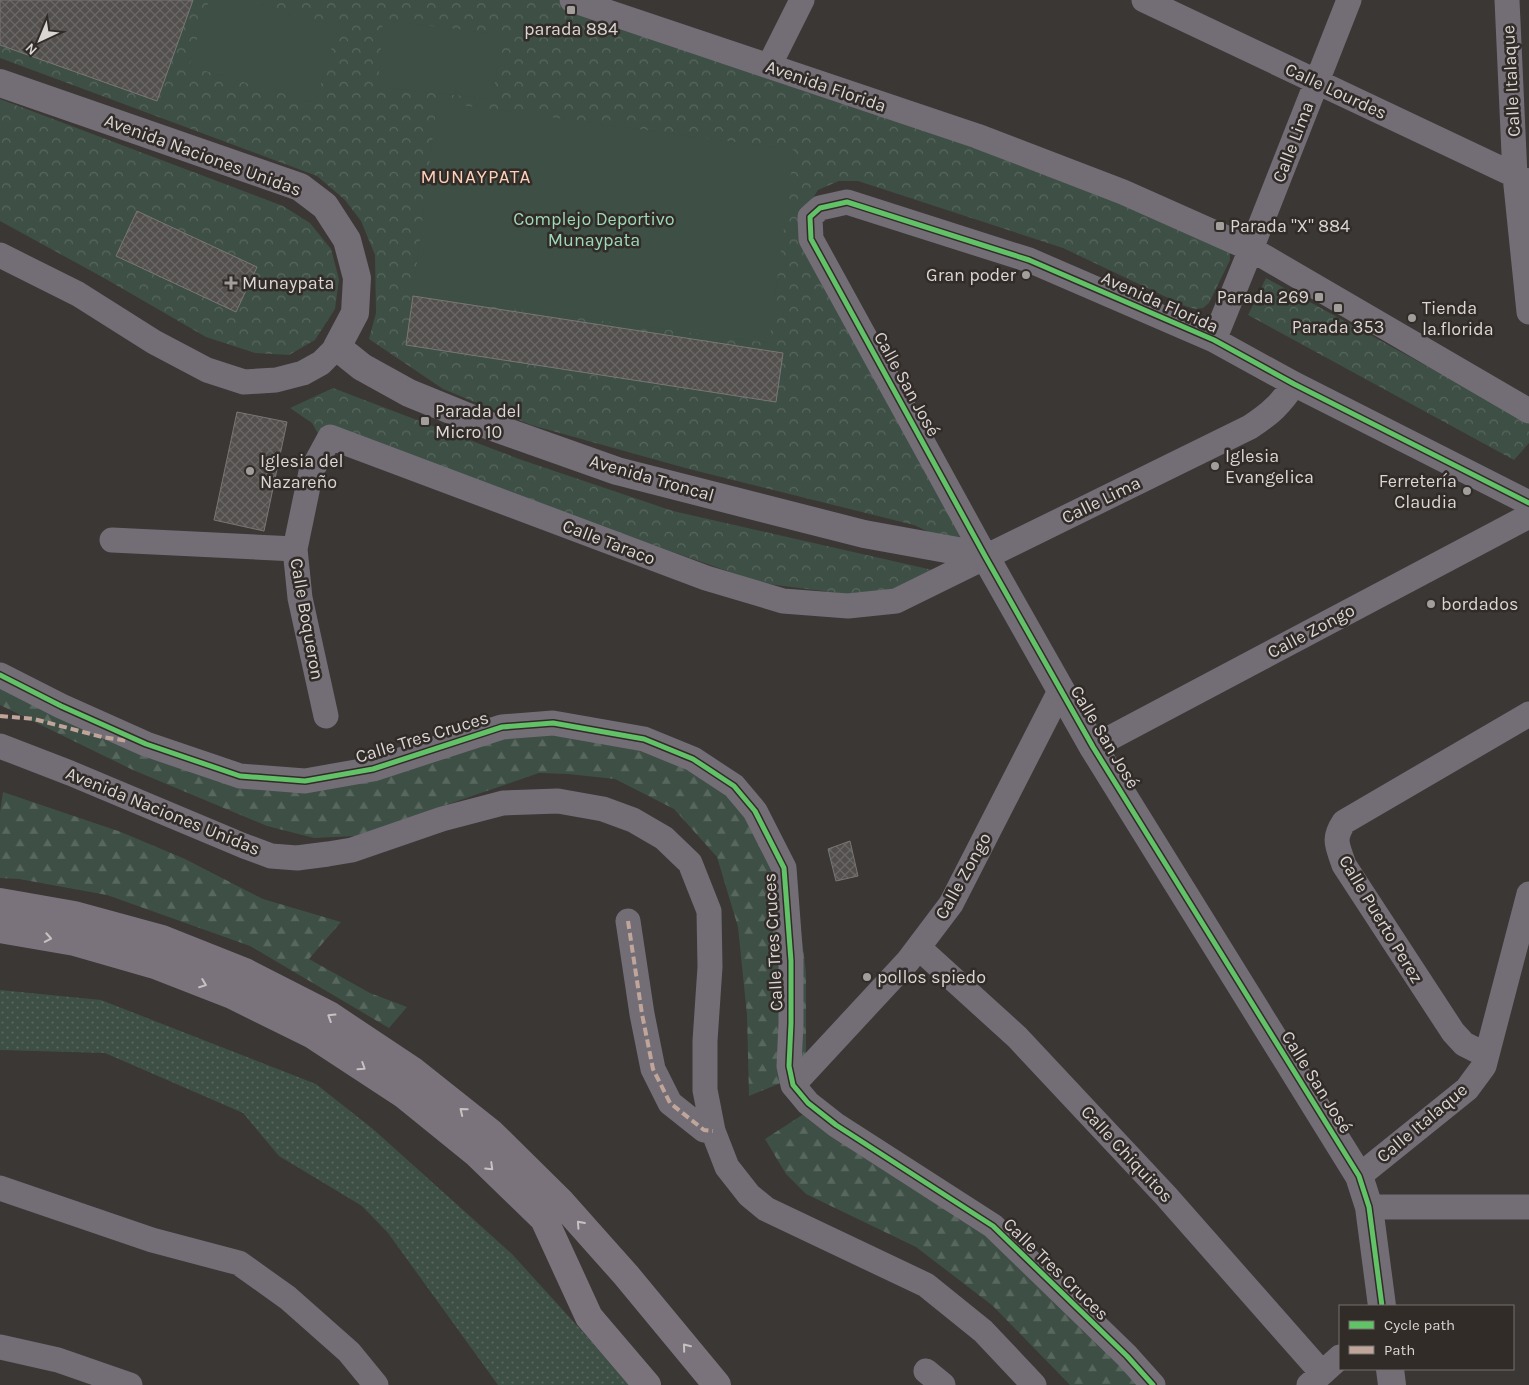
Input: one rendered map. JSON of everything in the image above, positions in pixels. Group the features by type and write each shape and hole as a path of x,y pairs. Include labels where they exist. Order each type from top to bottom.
{"highway":[{"path":"0,902 74,915 162,939 245,972 328,1015 413,1071 491,1133 561,1202 626,1275 717,1385"},
{"path":"0,929 75,942 155,965 232,995 313,1035 403,1094 476,1154 544,1219 589,1317 647,1385"}],"street":[{"name":"Avenida Florida","path":"572,0 628,9 769,66 977,136 1123,192 1252,249 1529,411"},
{"path":"769,66 802,0"},
{"name":"Calle Lourdes","path":"1144,0 1522,179"},
{"name":"Calle Lima","path":"1214,340 1252,249 1349,0"},
{"name":"Calle Italaque","path":"1507,0 1522,179 1529,312"},
{"name":"Avenida Naciones Unidas","path":"0,83 300,187 325,206 347,240 357,278 355,313 337,347 321,363 303,372 276,380 244,382 207,370 154,342 78,294 0,255"},
{"name":"Avenida Florida","path":"846,202 1029,260 1214,340 1294,384 1529,503"},
{"name":"Calle San José","path":"846,202 820,208 810,217 811,239 985,556 1093,746 1359,1176 1369,1207 1382,1305"},
{"name":"Avenida Troncal","path":"337,347 362,367 409,393 490,426 617,471 864,534 985,556"},
{"name":"Calle Lima","path":"896,601 1250,427 1269,415 1282,402 1294,384"},
{"name":"Calle Boqueron","path":"326,716 300,598 295,549 311,472 330,437"},
{"name":"Calle Taraco","path":"330,437 706,578 783,601 848,606 896,601"},
{"name":"Calle Zongo","path":"1093,746 1529,516"},
{"path":"112,540 295,549"},
{"name":"Calle Tres Cruces","path":"0,675 60,706 146,744 240,776 305,781 373,769 502,727 553,723 644,739 693,759 734,786 755,811 784,868 791,961 789,1066 792,1085 808,1103 836,1125 992,1226 1127,1356 1153,1385"},
{"name":"Calle Zongo","path":"792,1085 860,1014 918,948 951,904 1061,689"},
{"name":"Calle Puerto Perez","path":"1486,1056 1464,1044 1436,1008 1344,865 1336,836 1344,822 1529,714"},
{"name":"Avenida Naciones Unidas","path":"0,746 271,856 298,858 352,850 442,819 503,803 558,801 603,809 633,820 664,838 690,862 709,911 710,967 705,1041 705,1090 713,1131 726,1166 749,1194 766,1209 926,1285 983,1331 1034,1385"},
{"name":"Calle Italaque","path":"1359,1176 1467,1089 1484,1066 1529,894"},
{"path":"628,921 642,1014 653,1069 670,1103 704,1130 713,1131"},
{"name":"Calle Chiquitos","path":"918,948 1018,1037 1166,1196 1315,1379"},
{"path":"0,1188 152,1240 238,1263 288,1298 349,1352 376,1385"},
{"path":"1369,1207 1529,1207"},
{"path":"0,1347 58,1360 130,1385"},
{"path":"1315,1379 1339,1358"},
{"path":"1390,1370 1392,1385"}],"green space":[{"name":"Complejo Deportivo Munaypata","path":"0,0 558,0 827,97 1051,174 1230,251 1230,260 1209,303 1203,308 1195,309 1063,248 858,181 839,181 818,190 807,207 969,551 914,525 689,469 531,425 443,389 369,339 376,313 375,255 361,221 345,200 317,176 0,58"},
{"path":"209,0 246,0 338,27 315,103 189,66"},
{"path":"383,20 503,35 492,99 378,87"},
{"path":"0,99 283,206 310,223 331,249 339,279 335,309 315,340 289,355 255,353 206,337 0,221"},
{"path":"437,102 794,150 769,343 413,296"},
{"path":"1266,278 1529,422 1529,443 1514,460 1248,315"},
{"path":"333,388 519,459 673,511 937,571 885,599 761,583 347,437 320,437 312,423 290,408"},
{"path":"0,666 148,737 272,779 553,719 716,762 793,869 806,972 806,1056 788,1080 749,1096 747,1015 738,927 717,857 674,809 615,779 539,773 356,836 314,838 267,826 133,770 0,705"},
{"path":"3,792 121,832 185,859 263,899 341,922 309,959 370,993 407,1007 389,1028 250,946 107,895 19,879 0,878 0,812"},
{"path":"0,990 101,1000 316,1084 373,1129 512,1254 631,1385 498,1385 388,1233 362,1206 279,1156 243,1113 105,1053 0,1050"},
{"path":"816,1106 993,1237 1150,1385 1070,1385 993,1306 916,1247 806,1194 786,1174 765,1139"}],"building":[{"path":"0,0 193,0 157,101 0,45"},
{"path":"137,211 257,267 236,312 116,256"},
{"path":"413,296 783,353 776,402 406,345"},
{"name":"Iglesia del Nazareño","path":"237,412 287,422 264,531 214,520"},
{"path":"850,841 858,876 836,881 828,849"}],"marked path":[{"path":"0,716 34,719 102,737 129,741"},
{"path":"628,921 642,1014 653,1069 670,1103 704,1130 713,1131"}],"cycle path":[{"path":"1382,1305 1369,1207 1359,1176 1093,747 985,556 811,239 810,217 820,208 847,202 1029,260 1214,340 1294,384 1529,503"},
{"path":"0,675 61,706 146,744 240,776 305,781 373,769 502,727 553,723 644,739 693,759 734,786 755,811 784,868 791,961 789,1066 793,1085 808,1103 836,1125 993,1226 1127,1356 1153,1385"}],"place":[{"name":"parada 884","path":"571,10"},
{"name":"Parada \"X\" 884","path":"1220,226"},
{"name":"Gran poder","path":"1026,275"},
{"name":"Munaypata","path":"231,283"},
{"name":"Parada 269","path":"1319,297"},
{"name":"Parada 353","path":"1338,308"},
{"name":"Tienda la.florida","path":"1412,318"},
{"name":"Parada del Micro 10","path":"425,421"},
{"name":"Iglesia Evangelica","path":"1215,466"},
{"name":"Iglesia del Nazareño","path":"250,471"},
{"name":"Ferretería Claudia","path":"1467,491"},
{"name":"bordados","path":"1431,604"},
{"name":"pollos spiedo","path":"867,977"}],"district":[{"name":"MUNAYPATA","path":"476,177"}]}
